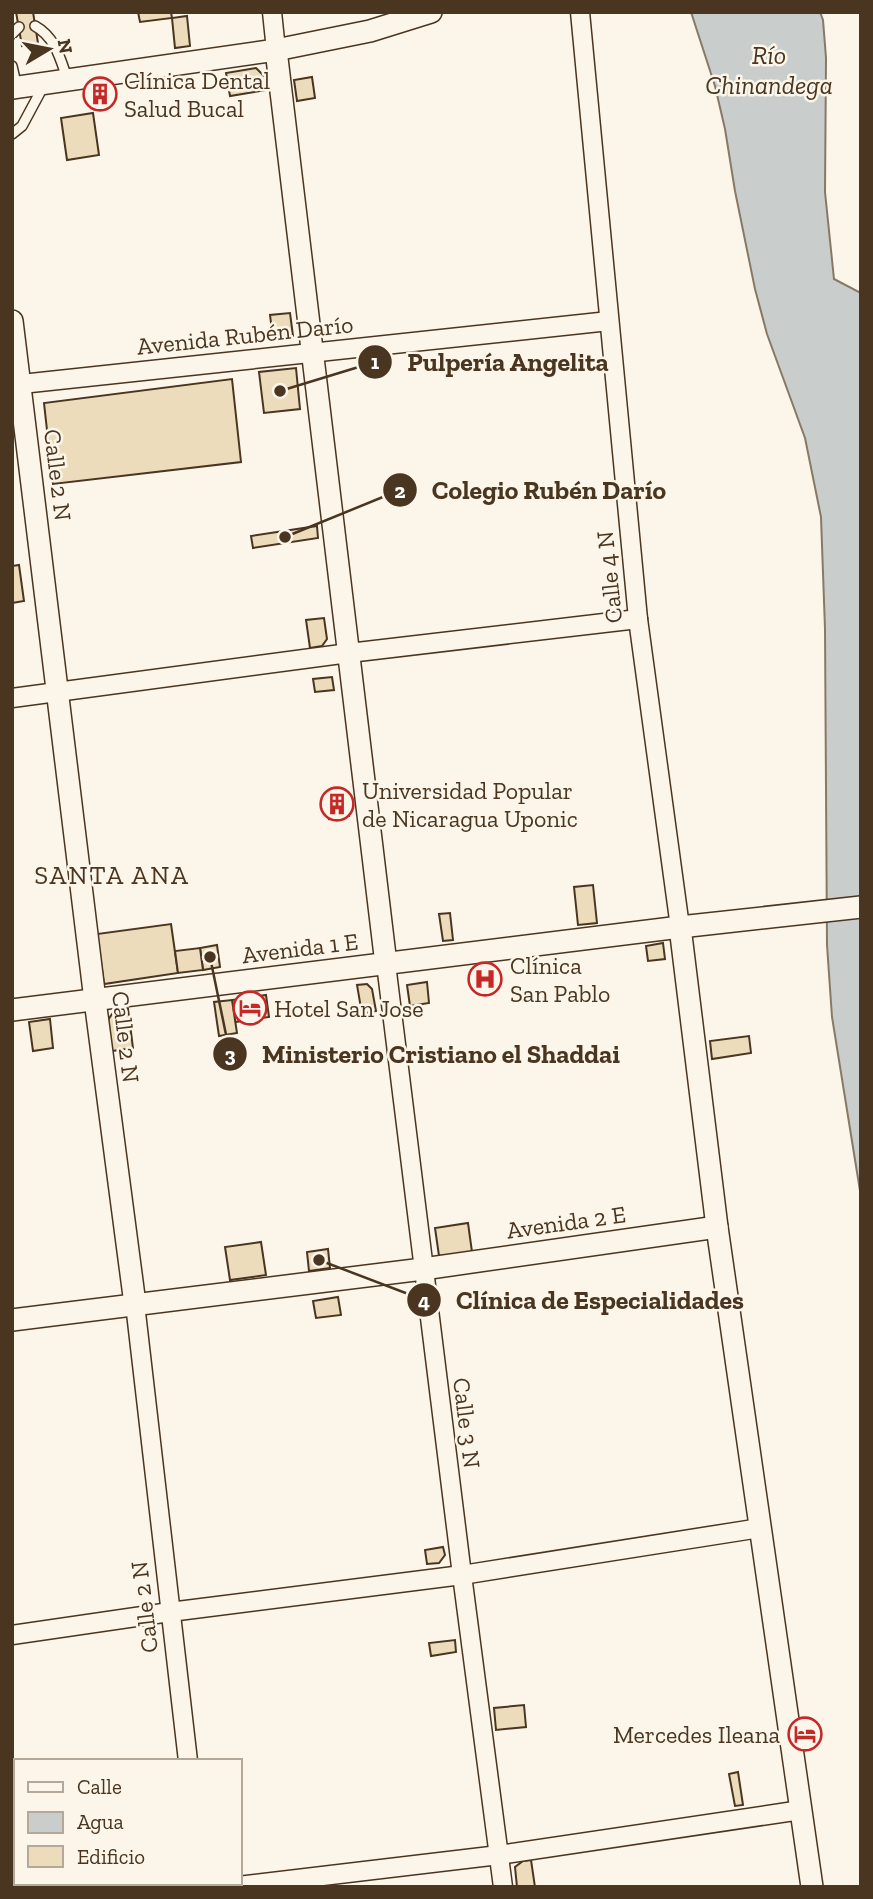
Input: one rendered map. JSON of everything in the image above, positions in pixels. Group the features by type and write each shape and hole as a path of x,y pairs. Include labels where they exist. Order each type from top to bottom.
{"street":[{"path":"272,12 386,964"},
{"path":"15,88 276,50 370,31 431,12"},
{"name":"Calle 4 N","path":"580,12 638,619 680,927"},
{"name":"Calle 2 N","path":"12,321 16,384 58,691 135,1304 188,1759"},
{"name":"Avenida Rubén Darío","path":"16,384 609,321"},
{"path":"12,698 349,653 638,619"},
{"name":"Avenida 1 E","path":"12,1010 861,907"},
{"path":"680,927 717,1227 812,1887"},
{"name":"Calle 3 N","path":"386,964 503,1887"},
{"name":"Avenida 2 E","path":"12,1320 423,1269 717,1227"},
{"path":"12,1635 462,1575 760,1528"},
{"path":"230,1887 499,1855 801,1810"}],"lane":[{"path":"35,26 44,31 58,50 67,80"},
{"path":"12,66 15,88"},
{"path":"12,134 22,126 45,83"}],"water":[{"name":"Río Chinandega","path":"691,12 820,12 823,20 826,58 825,192 834,279 861,293 861,1197 832,1017 827,945 825,629 821,517 805,438 767,334 755,289 725,129 715,86"}],"building":[{"path":"16,12 33,12 38,43 22,46"},
{"path":"138,12 171,12 172,18 140,22"},
{"path":"187,16 190,46 175,48 172,18"},
{"path":"256,68 265,77 267,90 230,96 226,73"},
{"path":"312,77 315,98 297,101 294,80"},
{"name":"Clínica Dental Salud Bucal","path":"108,82 111,102 93,105 90,85"},
{"path":"93,113 99,155 67,160 61,118"},
{"path":"290,313 293,336 273,339 270,315"},
{"path":"296,368 300,409 264,413 259,372"},
{"path":"232,379 241,462 53,484 44,403"},
{"path":"317,526 318,538 253,548 251,536"},
{"path":"19,565 24,601 12,603 12,566"},
{"path":"324,618 327,639 322,646 310,648 306,620"},
{"path":"332,677 334,690 315,692 313,679"},
{"name":"Universidad Popular de Nicaragua Uponic","path":"345,790 349,816 329,819 325,793"},
{"path":"593,885 597,923 578,925 574,887"},
{"path":"450,913 453,940 443,941 439,914"},
{"path":"171,924 178,973 104,984 97,934"},
{"path":"663,943 665,959 648,961 646,946"},
{"path":"217,945 220,967 203,970 200,948"},
{"path":"200,948 203,970 178,973 175,951"},
{"name":"Clínica San Pablo","path":"494,966 498,988 475,991 471,970"},
{"path":"427,982 429,1003 410,1006 407,985"},
{"path":"367,984 372,989 376,1011 362,1014 357,985"},
{"name":"Hotel San Jose","path":"266,995 269,1017 235,1022 232,1000"},
{"path":"232,1000 237,1033 219,1036 214,1002"},
{"path":"128,1009 133,1048 112,1051 108,1020 114,1011"},
{"path":"50,1019 53,1048 33,1051 29,1022"},
{"path":"749,1036 751,1053 712,1059 710,1041"},
{"path":"468,1223 472,1252 439,1256 435,1228"},
{"path":"261,1242 266,1275 230,1280 225,1247"},
{"path":"328,1249 330,1268 309,1271 307,1252"},
{"path":"338,1297 341,1315 316,1318 313,1301"},
{"path":"443,1547 445,1555 439,1563 427,1564 425,1550"},
{"path":"455,1640 456,1652 431,1656 429,1643"},
{"path":"524,1705 526,1727 496,1730 494,1708"},
{"path":"738,1772 743,1805 735,1806 729,1774"},
{"path":"531,1860 535,1887 517,1887 515,1867 523,1861"}],"place":[{"name":"Clínica Dental Salud Bucal","path":"100,94"},
{"name":"Pulpería Angelita","path":"280,391"},
{"name":"Colegio Rubén Darío","path":"285,537"},
{"name":"Universidad Popular de Nicaragua Uponic","path":"337,804"},
{"name":"Ministerio Cristiano el Shaddai","path":"210,957"},
{"name":"Clínica San Pablo","path":"485,979"},
{"name":"Hotel San Jose","path":"250,1008"},
{"name":"Clínica de Especialidades","path":"319,1260"},
{"name":"Mercedes Ileana","path":"805,1734"}],"district":[{"name":"SANTA ANA","path":"112,875"}]}
